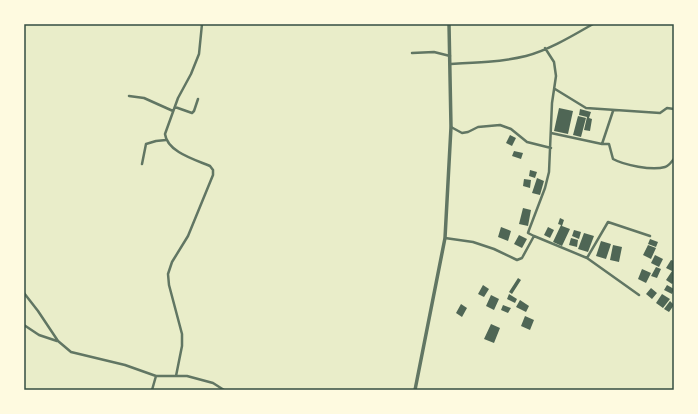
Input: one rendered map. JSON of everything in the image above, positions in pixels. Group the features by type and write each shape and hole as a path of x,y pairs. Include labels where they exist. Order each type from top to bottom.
{"street":[{"path":"176,376 182,346 182,334 169,285 168,274 176,253 191,229 213,174 213,170 172,148 166,140 166,134 173,111 199,54 202,24"},
{"path":"415,390 445,238 451,127 449,24"},
{"path":"450,64 489,62 526,56 592,24"},
{"path":"545,48 556,69 555,89 552,103 549,172 545,188 528,233 587,258 639,296"},
{"path":"412,53 434,52 450,56"},
{"path":"555,89 586,108 660,113 667,108 674,110"},
{"path":"129,96 144,98 173,111"},
{"path":"175,107 192,113 198,99"},
{"path":"602,144 613,110"},
{"path":"451,127 462,133 478,127 500,125 511,129 527,142 551,148"},
{"path":"551,133 610,145 610,153 613,159 624,164 658,168 668,166 674,159"},
{"path":"142,164 146,144 166,140"},
{"path":"587,258 608,222 650,236"},
{"path":"445,238 473,242 494,249 517,260 522,258 534,236"},
{"path":"24,293 58,341 67,349 77,354 125,365 156,376 187,376 213,383 224,390"},
{"path":"24,325 39,335 58,341"},
{"path":"152,390 156,376"}],"building":[{"path":"559,108 573,111 568,134 554,131"},
{"path":"580,109 591,112 589,118 592,119 590,131 584,130 587,117 579,115"},
{"path":"578,116 586,118 581,137 573,135"},
{"path":"510,135 516,138 512,146 506,143"},
{"path":"514,151 523,153 521,159 512,156"},
{"path":"530,170 537,172 535,178 529,176"},
{"path":"537,178 544,181 540,195 532,193"},
{"path":"524,179 531,180 530,188 523,186"},
{"path":"523,208 531,210 528,226 519,224"},
{"path":"560,218 564,220 562,226 570,229 562,246 553,242 561,225 558,224"},
{"path":"501,227 511,231 508,241 498,237"},
{"path":"548,227 554,230 550,238 544,235"},
{"path":"574,230 581,232 579,239 572,236"},
{"path":"584,233 594,236 588,252 578,249"},
{"path":"519,235 527,239 522,248 514,244"},
{"path":"571,238 578,240 577,247 569,245"},
{"path":"650,239 658,242 656,247 648,244"},
{"path":"601,241 611,244 606,259 596,256"},
{"path":"613,245 622,247 619,262 610,260"},
{"path":"648,245 656,248 651,259 643,255"},
{"path":"655,255 663,259 659,267 651,263"},
{"path":"671,260 674,261 674,282 672,284 666,280 672,271 666,268"},
{"path":"656,267 661,269 657,278 651,276"},
{"path":"642,269 651,273 646,283 638,279"},
{"path":"518,278 521,280 512,294 509,292"},
{"path":"483,285 489,289 484,297 478,294"},
{"path":"667,285 674,289 672,294 664,290"},
{"path":"651,288 657,293 652,299 646,294"},
{"path":"509,294 517,299 515,303 507,299"},
{"path":"662,294 670,299 663,308 656,303"},
{"path":"491,295 499,299 494,310 486,306"},
{"path":"520,300 529,306 526,312 516,307"},
{"path":"670,301 674,305 669,312 664,309"},
{"path":"461,304 467,308 462,317 456,313"},
{"path":"503,305 511,308 508,313 501,310"},
{"path":"525,316 534,320 530,330 521,326"},
{"path":"491,324 500,328 494,343 484,339"}]}
